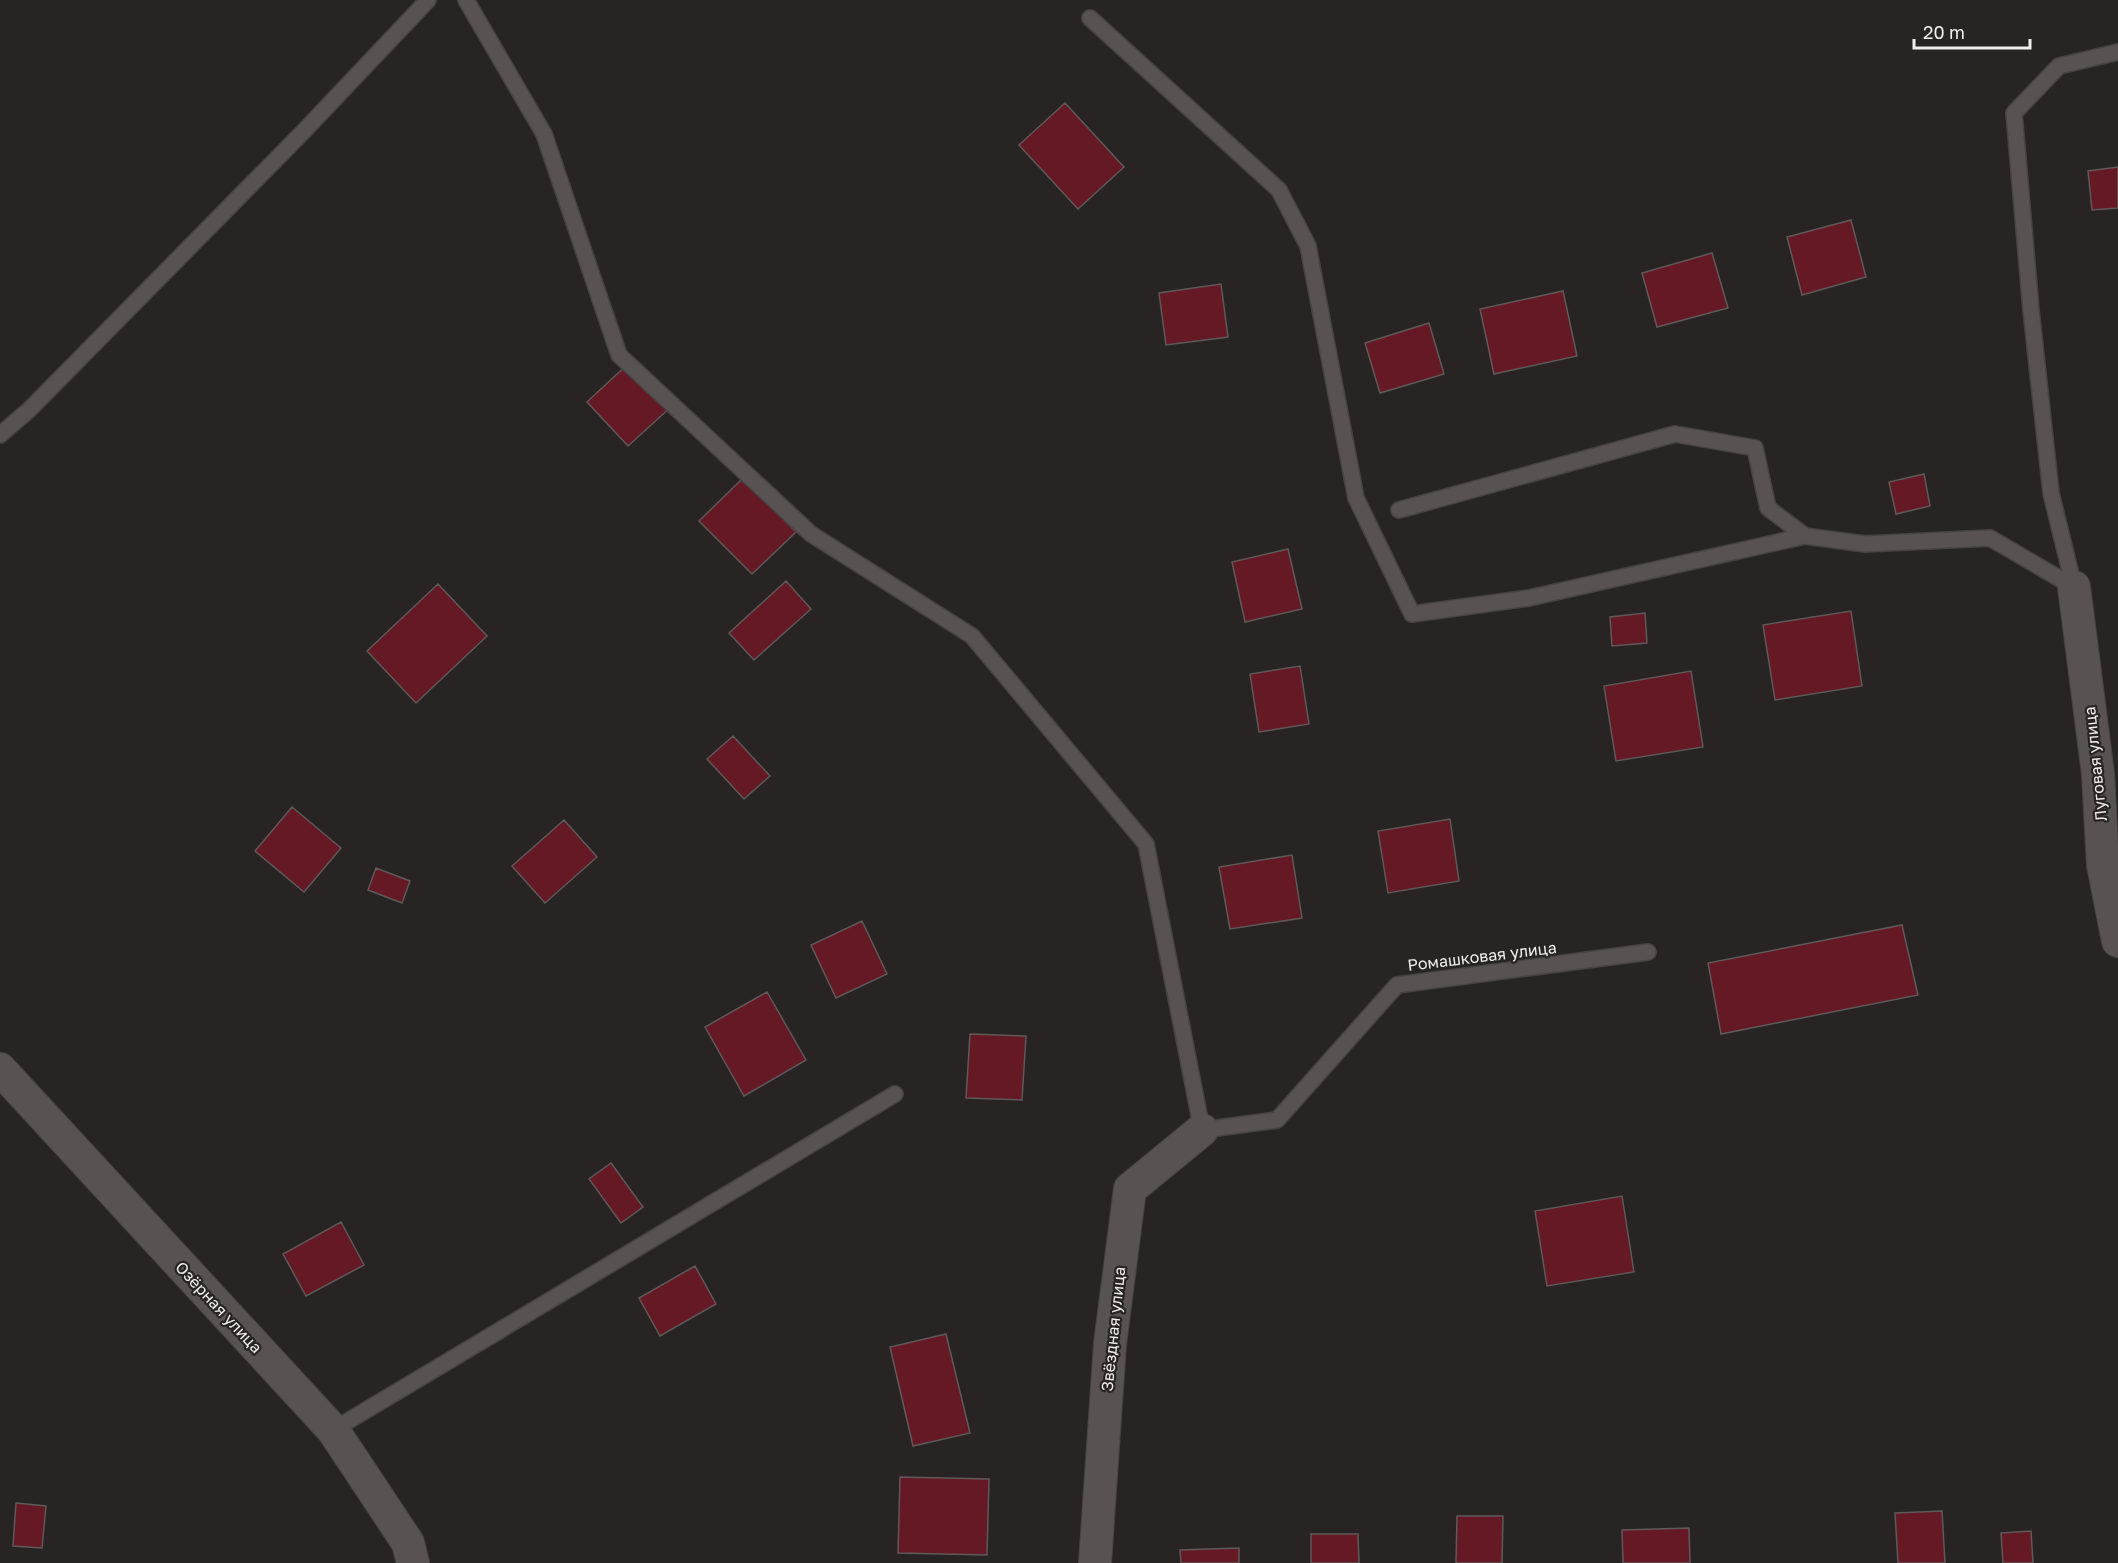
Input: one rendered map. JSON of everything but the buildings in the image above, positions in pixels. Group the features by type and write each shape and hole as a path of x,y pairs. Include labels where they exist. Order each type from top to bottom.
{"street":[{"name":"Луговая улица","path":"2074,587 2098,774 2103,866 2118,942"},
{"name":"Озёрная улица","path":"0,1069 333,1430 408,1543 413,1563"},
{"name":"Звёздная улица","path":"1095,1563 1110,1344 1130,1189 1202,1130"}],"lane":[{"path":"0,435 28,410 295,140 428,0"},
{"path":"466,0 544,134 619,355 811,534 972,636 1146,844 1202,1130"},
{"path":"1090,18 1279,190 1308,246 1356,498 1412,614 1528,598 1805,536 1865,544 1990,538 2074,587"},
{"path":"2074,587 2050,493 2014,113 2059,66 2118,52"},
{"path":"1399,510 1675,434 1755,448 1768,508 1805,536"},
{"name":"Ромашковая улица","path":"1202,1130 1276,1120 1397,985 1648,952"},
{"path":"333,1430 895,1094"}]}
